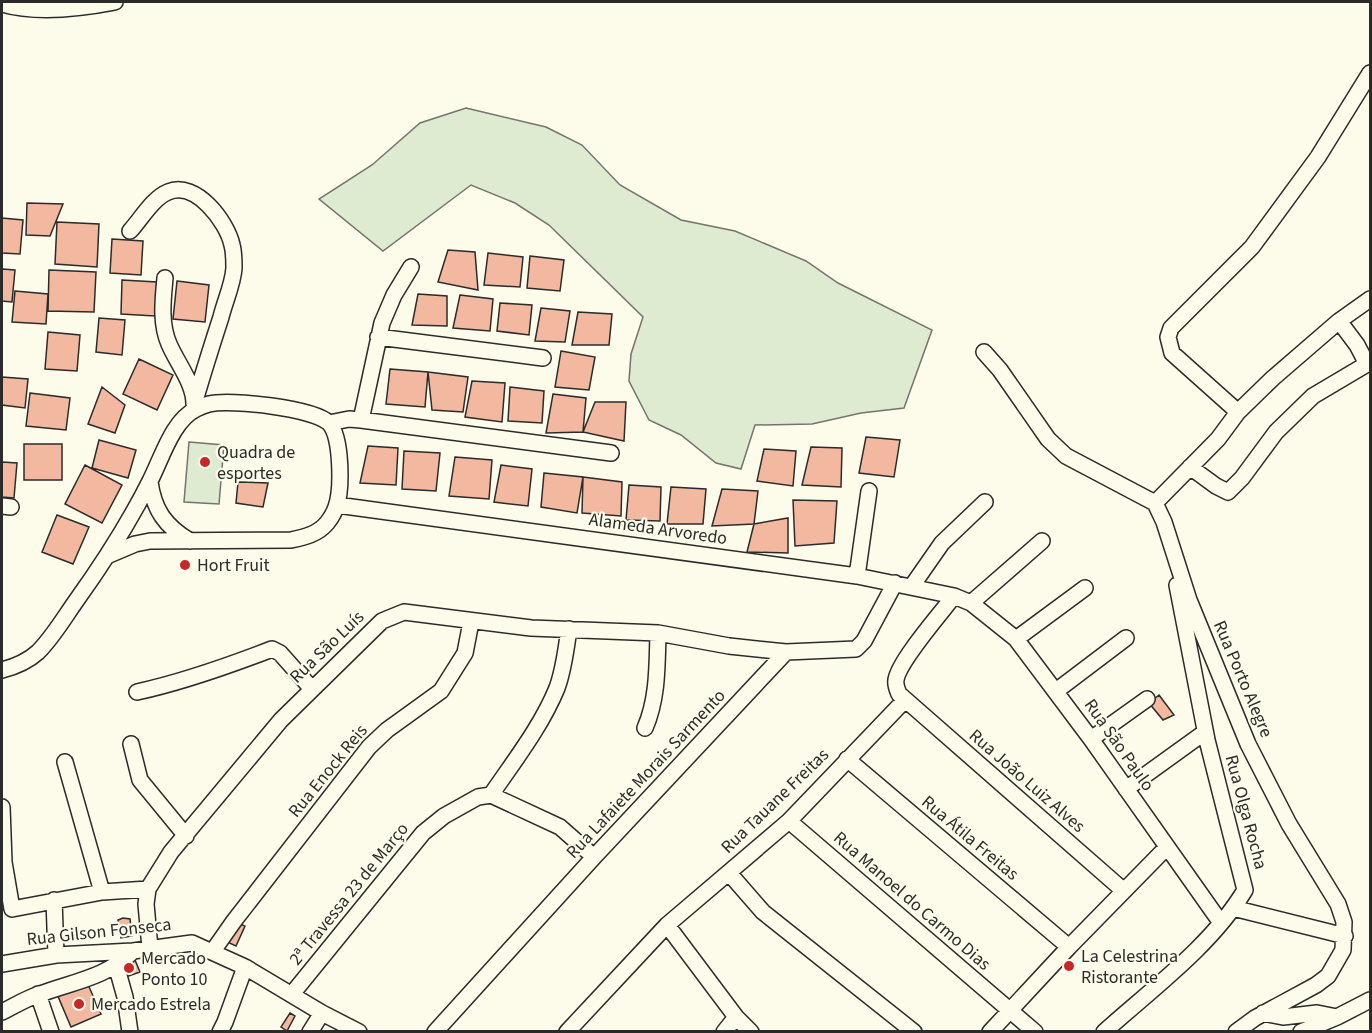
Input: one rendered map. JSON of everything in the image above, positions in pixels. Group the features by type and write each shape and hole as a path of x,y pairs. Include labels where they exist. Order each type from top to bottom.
{"street":[{"path":"8,4 43,10 114,2"},
{"path":"1238,412 1172,352 1168,337 1171,327 1252,247 1318,157 1371,73"},
{"path":"2,670 22,662 48,641 109,555 150,482 174,433 194,405 233,278 234,255 227,230 201,196 181,189 171,190 162,195 130,231"},
{"path":"361,420 378,337 394,295 411,267"},
{"path":"165,278 162,313 164,328 192,391 194,405"},
{"path":"984,352 1000,370 1048,439 1066,456 1155,503 1218,439 1238,412 1273,378 1339,321 1371,299"},
{"path":"1190,466 1223,491 1228,492 1233,489 1276,432 1313,396 1369,363 1339,321"},
{"path":"378,337 543,358"},
{"path":"194,405 229,403 290,409 307,412 329,423 349,419 361,420 612,453"},
{"path":"109,555 135,544 167,540 274,540 306,537 326,525 337,505 338,442 329,423"},
{"path":"150,482 155,504 166,524 190,541"},
{"path":"857,576 869,491"},
{"path":"912,586 942,543 985,502"},
{"name":"Rua Porto Alegre","path":"1155,503 1164,522 1189,600 1248,744 1289,824 1338,904 1344,922 1345,936"},
{"name":"Alameda Arvoredo","path":"337,505 857,576 912,586 954,596 971,603"},
{"path":"971,603 1042,541"},
{"name":"Rua Olga Rocha","path":"1104,1032 1182,962 1221,923 1245,890 1205,732 1180,607 1172,547"},
{"path":"786,652 856,649 864,641 895,583"},
{"path":"1016,639 1085,588"},
{"path":"905,700 896,687 898,673 903,662 954,596"},
{"name":"Rua São Paulo","path":"971,603 1016,639 1091,739 1221,923"},
{"name":"Rua São Luís","path":"148,889 171,852 281,720 382,621 392,615 404,612 531,628 658,633 729,646 786,652"},
{"name":"Rua Enock Reis","path":"213,951 369,747 387,730 441,692 465,653 471,622"},
{"path":"569,629 557,689 544,716 491,795 560,827 594,857"},
{"path":"645,728 655,693 658,633"},
{"path":"1056,691 1126,638"},
{"path":"137,692 220,669 272,649 280,653 312,689"},
{"name":"Rua Lafaiete Morais Sarmento","path":"435,1032 594,857 786,652"},
{"path":"1091,739 1147,699"},
{"name":"Rua Tauane Freitas","path":"567,1032 667,925 789,820 905,700"},
{"name":"Rua João Luiz Alves","path":"905,700 1124,891"},
{"path":"1126,789 1205,732"},
{"path":"131,744 140,780 186,836"},
{"name":"Rua Átila Freitas","path":"847,759 1069,947"},
{"path":"65,762 102,892"},
{"name":"2ª Travessa 23 de Março","path":"292,994 423,833 444,816 466,803 478,797 491,795"},
{"path":"2,807 4,862 12,909 102,892 148,889 146,904 150,948"},
{"name":"Rua Manoel do Carmo Dias","path":"789,820 1010,1010"},
{"path":"990,1032 1167,847"},
{"path":"729,873 763,912 914,1032"},
{"path":"54,900 56,955"},
{"path":"1233,908 1345,936 1343,950 1328,976 1316,985 1263,1013 1236,1032"},
{"path":"667,925 736,1017 751,1032"},
{"name":"Rua Gilson Fonseca","path":"2,964 56,955 133,951 192,943 245,967 322,1013 359,1032"},
{"path":"2,1012 38,994 86,980 125,959 133,951"},
{"path":"116,964 130,1032"},
{"path":"220,1032 245,967"},
{"path":"38,994 51,1032"},
{"path":"1301,1032 1371,1000"},
{"path":"1010,1010 1035,1032"},
{"path":"310,1032 322,1013"},
{"path":"1263,1013 1282,1017 1317,1013 1337,1017"},
{"path":"724,1032 736,1017"}],"green space":[{"path":"466,108 546,127 582,145 620,185 681,220 735,231 806,261 838,283 932,330 904,408 861,413 812,424 755,425 741,469 716,463 681,435 649,420 629,381 631,354 643,317 549,225 515,203 471,185 383,251 319,199 372,165 420,123"},
{"name":"Quadra de esportes","path":"189,442 224,445 219,504 184,502"}],"building":[{"path":"27,203 63,204 50,236 26,235"},
{"path":"2,218 23,220 20,254 2,253"},
{"path":"57,222 99,224 97,267 55,264"},
{"path":"112,239 143,241 141,275 110,273"},
{"path":"448,250 475,252 478,290 438,282"},
{"path":"488,253 523,257 520,287 484,285"},
{"path":"530,256 564,260 560,291 527,288"},
{"path":"2,269 15,270 12,302 2,301"},
{"path":"49,270 96,272 94,312 48,311"},
{"path":"122,280 157,282 155,316 121,314"},
{"path":"177,281 209,285 205,322 173,319"},
{"path":"15,291 48,294 46,324 12,322"},
{"path":"418,294 447,296 447,326 412,325"},
{"path":"460,295 493,299 490,331 453,328"},
{"path":"500,303 532,305 529,335 497,331"},
{"path":"541,308 570,311 565,342 535,341"},
{"path":"578,312 612,314 609,345 572,345"},
{"path":"99,318 125,320 122,355 96,352"},
{"path":"48,332 80,335 77,371 45,369"},
{"path":"561,351 595,357 589,390 555,387"},
{"path":"139,359 173,375 157,410 123,394"},
{"path":"390,369 428,372 425,407 386,404"},
{"path":"428,372 468,377 463,412 432,410"},
{"path":"2,377 28,379 25,408 2,405"},
{"path":"472,381 505,383 502,422 465,417"},
{"path":"102,387 125,405 115,433 88,424"},
{"path":"510,387 544,391 542,423 508,421"},
{"path":"30,393 70,398 66,430 26,426"},
{"path":"553,394 586,398 583,432 546,433"},
{"path":"595,402 626,402 624,441 583,432"},
{"path":"866,437 900,440 894,477 859,473"},
{"path":"99,440 136,450 128,478 92,468"},
{"path":"24,444 62,444 62,480 24,480"},
{"path":"368,446 398,448 396,485 360,483"},
{"path":"811,447 842,448 841,487 802,485"},
{"path":"764,449 796,451 793,486 757,481"},
{"path":"404,451 440,453 436,491 402,489"},
{"path":"455,457 492,460 489,499 449,496"},
{"path":"2,462 17,463 14,498 2,497"},
{"path":"85,465 122,485 102,523 65,504"},
{"path":"501,465 532,469 528,506 494,502"},
{"path":"544,473 583,477 577,513 541,507"},
{"path":"583,477 622,482 621,516 582,513"},
{"path":"238,482 268,483 263,507 236,503"},
{"path":"629,485 661,487 660,521 626,520"},
{"path":"671,487 706,489 703,524 667,524"},
{"path":"722,489 758,491 754,524 712,526"},
{"path":"793,500 837,501 834,543 795,546"},
{"path":"57,515 89,527 73,564 42,552"},
{"path":"788,518 788,553 747,552 754,524"},
{"path":"1159,695 1174,715 1163,720 1149,703"},
{"path":"130,919 132,936 121,938 118,920"},
{"path":"234,921 245,926 236,946 225,941"},
{"name":"Mercado Ponto 10","path":"135,960 140,972 120,979 120,965"},
{"name":"Mercado Estrela","path":"86,980 101,1014 71,1027 57,994"},
{"path":"290,1013 295,1016 287,1031 281,1027"}],"place":[{"name":"Quadra de esportes","path":"205,462"},
{"name":"Hort Fruit","path":"185,565"},
{"name":"La Celestrina Ristorante","path":"1069,966"},
{"name":"Mercado Ponto 10","path":"129,968"},
{"name":"Mercado Estrela","path":"79,1004"}]}
